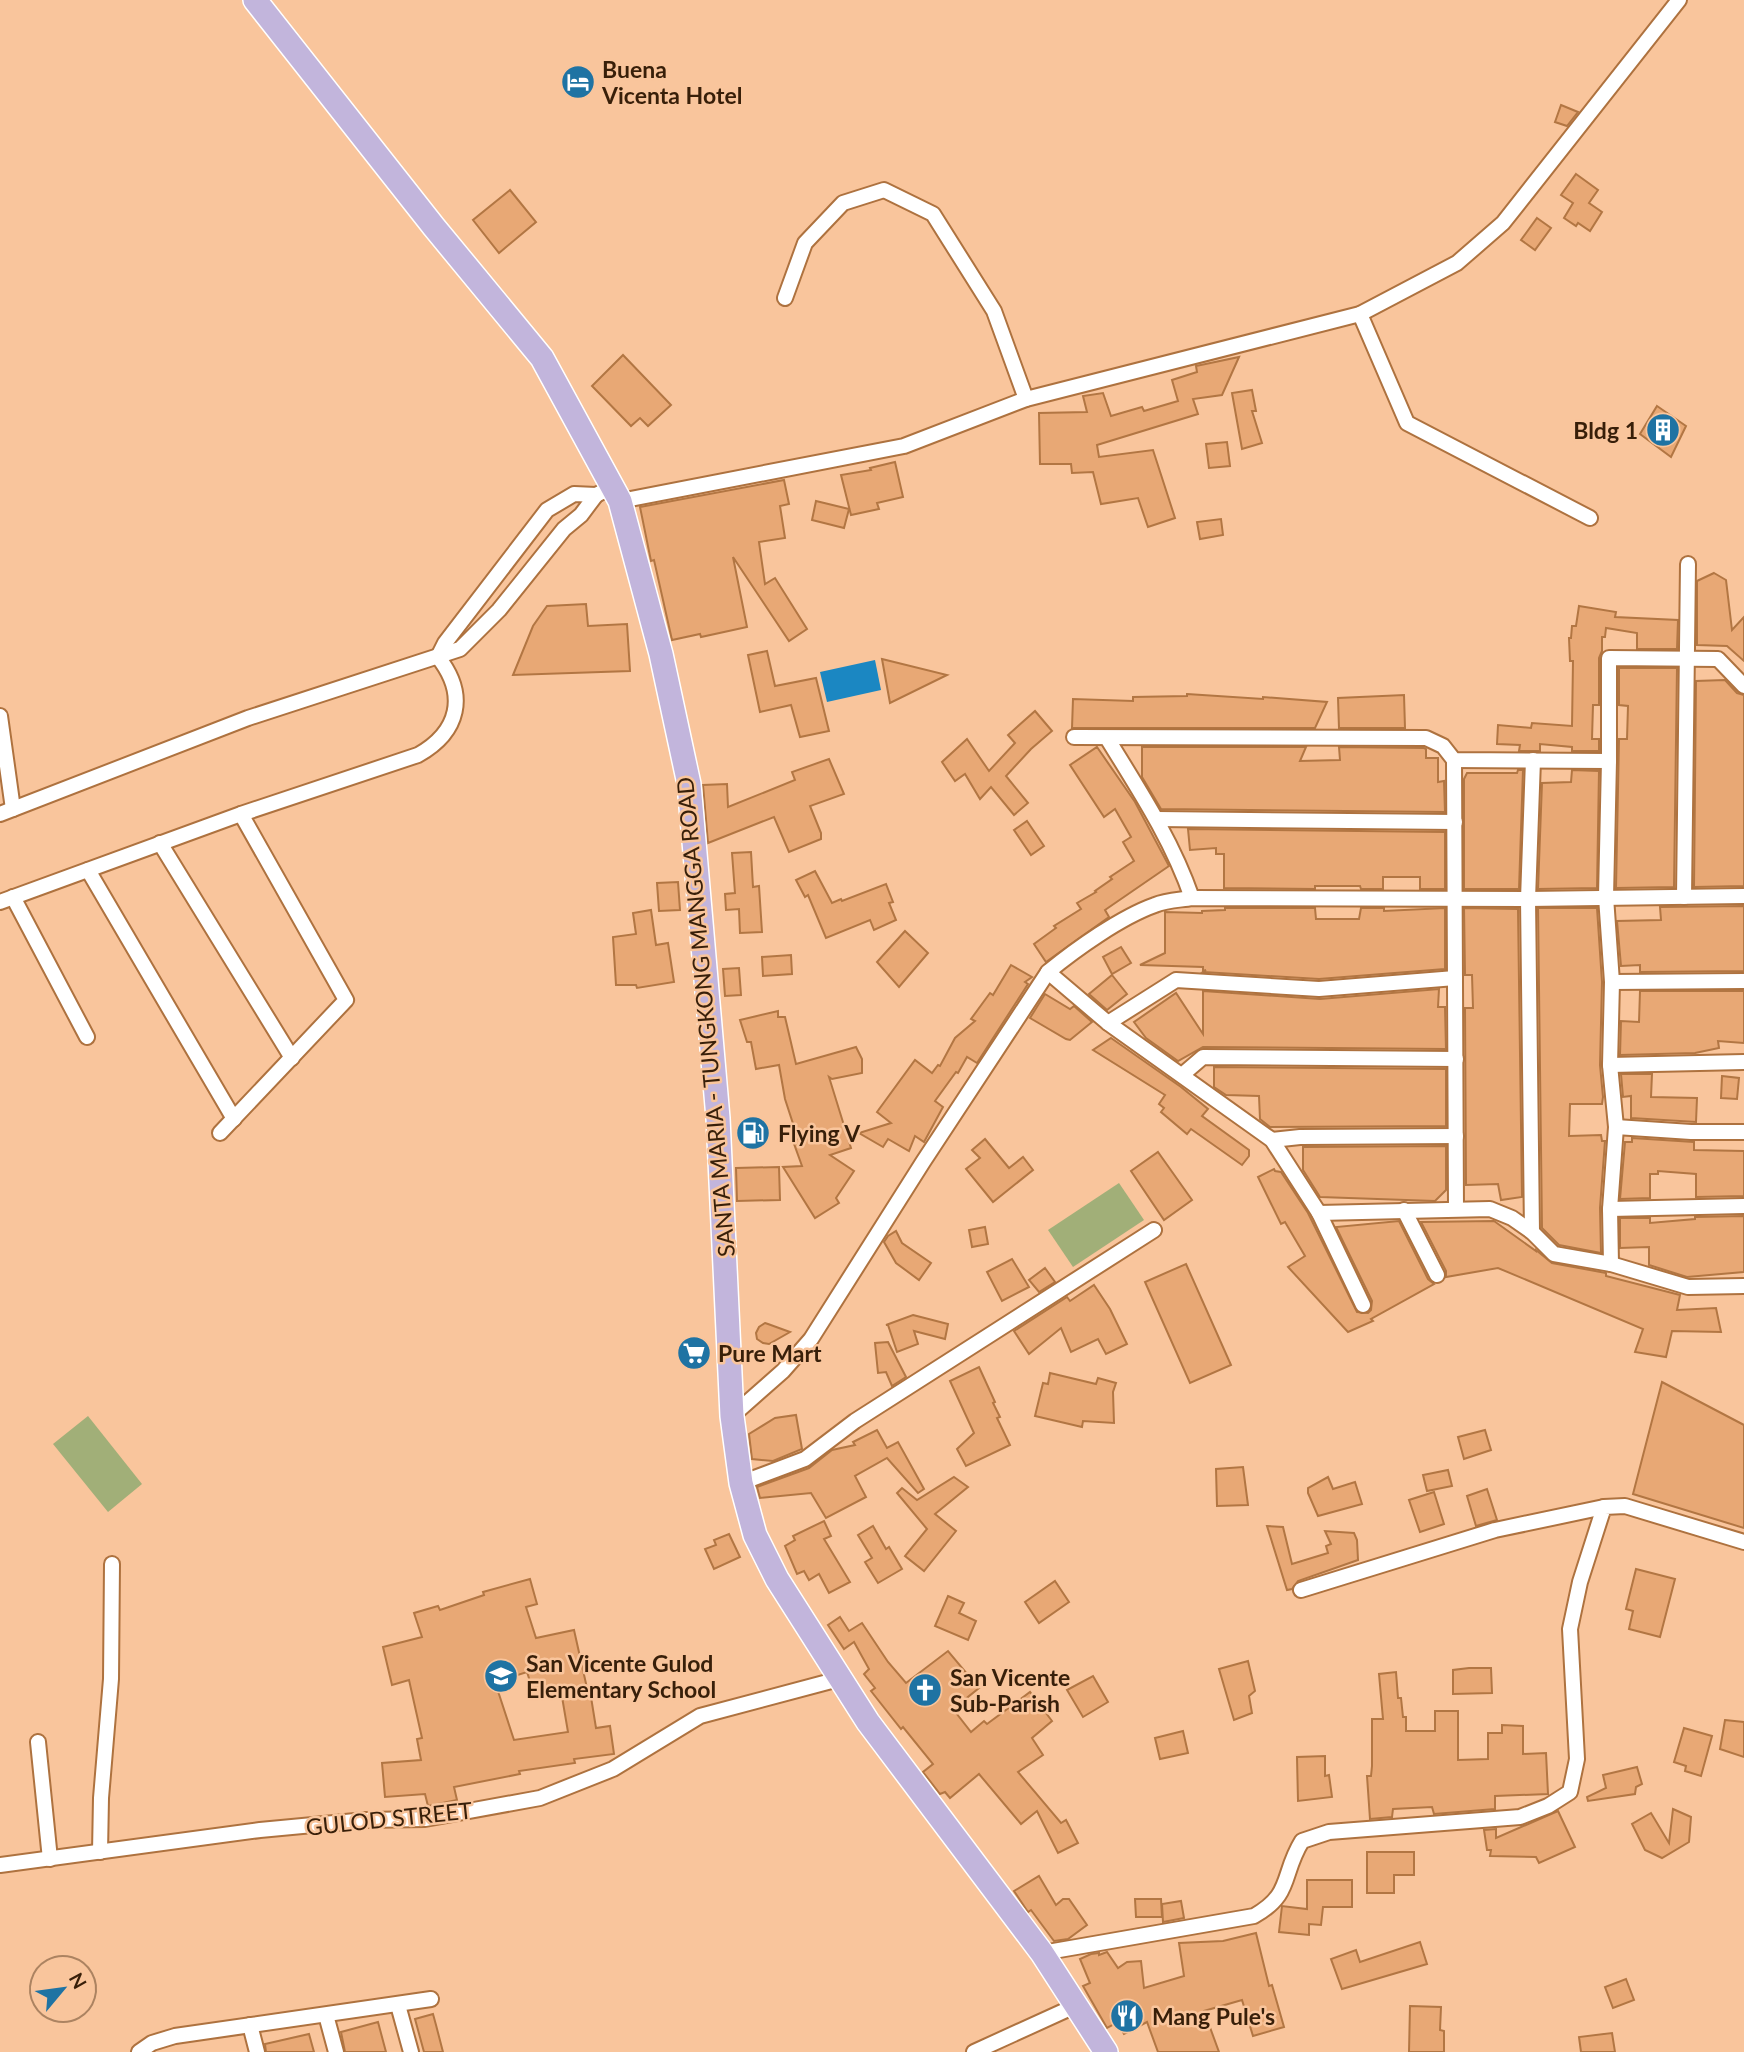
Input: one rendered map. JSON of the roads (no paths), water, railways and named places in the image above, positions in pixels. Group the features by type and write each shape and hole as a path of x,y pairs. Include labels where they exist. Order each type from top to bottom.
{"main road":[{"name":"SANTA MARIA - TUNGKONG MANGGA ROAD","path":"255,0 434,227 542,358 610,494 661,654 689,784 719,1131 732,1416 741,1483 755,1535 777,1578 868,1722 1042,1952 1106,2052"}],"street":[{"path":"438,657 445,643 547,510 574,495 610,494 904,446 1026,399 1360,314 1457,263 1503,223 1679,0"},
{"path":"785,298 805,243 842,203 884,190 933,214 994,311 1026,399"},
{"path":"1360,314 1407,423 1590,518"},
{"path":"0,719 7,811 248,718 460,649 499,610 564,528 610,494"},
{"path":"1684,897 1688,564"},
{"path":"87,1037 6,900 241,814 418,755 433,747 451,723 456,701 452,678 438,657"},
{"path":"1611,1264 1610,1209 1616,1127 1610,1065 1612,982 1606,897 1609,658 1718,659 1744,686"},
{"path":"1074,737 1426,738 1443,747 1454,760 1456,1208"},
{"path":"1107,737 1180,862 1192,898"},
{"path":"1454,760 1609,761"},
{"path":"1532,1232 1528,899 1533,760"},
{"path":"220,1133 346,1000 241,814"},
{"path":"1157,819 1455,822"},
{"path":"160,843 292,1058"},
{"path":"88,870 234,1119"},
{"path":"732,1416 783,1371 811,1339 1048,972 1138,911 1158,903 1192,898 1528,899 1744,896"},
{"path":"1048,972 1108,1023 1272,1140 1319,1213 1363,1306"},
{"path":"1108,1023 1176,980 1319,989 1455,978"},
{"path":"1612,982 1744,981"},
{"path":"1182,1075 1203,1056 1456,1059"},
{"path":"1610,1065 1744,1062"},
{"path":"1616,1127 1744,1132"},
{"path":"1272,1140 1300,1137 1456,1136"},
{"path":"1610,1209 1744,1206"},
{"path":"1319,1213 1490,1209 1512,1218 1532,1232 1554,1254 1611,1264 1688,1287 1744,1286"},
{"path":"1404,1210 1437,1275"},
{"path":"741,1483 805,1459 855,1421 1154,1230"},
{"path":"1301,1590 1495,1530 1604,1507 1625,1506 1744,1542"},
{"path":"1042,1952 1254,1916 1272,1906 1282,1892 1293,1856 1302,1841 1329,1832 1520,1817 1548,1806 1570,1793 1577,1759 1570,1629 1580,1582 1604,1507"},
{"path":"100,1852 100,1798 111,1679 112,1564"},
{"name":"GULOD STREET","path":"0,1865 260,1830 425,1819 540,1798 613,1769 700,1716 839,1679"},
{"path":"37,1742 50,1859"},
{"path":"139,2052 152,2043 175,2036 431,1999"},
{"path":"398,2005 411,2052"},
{"path":"974,2052 1075,2006"},
{"path":"326,2015 336,2052"},
{"path":"250,2025 257,2052"},
{"path":"175,2036 180,2052"}],"water":[{"path":"875,660 881,690 827,702 820,672"}],"place":[{"name":"Buena Vicenta Hotel","path":"578,82"},
{"name":"Bldg 1","path":"1663,430"},
{"name":"Flying V","path":"753,1133"},
{"name":"Pure Mart","path":"694,1353"},
{"name":"San Vicente Gulod Elementary School","path":"501,1676"},
{"name":"San Vicente Sub-Parish","path":"925,1690"},
{"name":"Mang Pule's","path":"1127,2016"}]}
